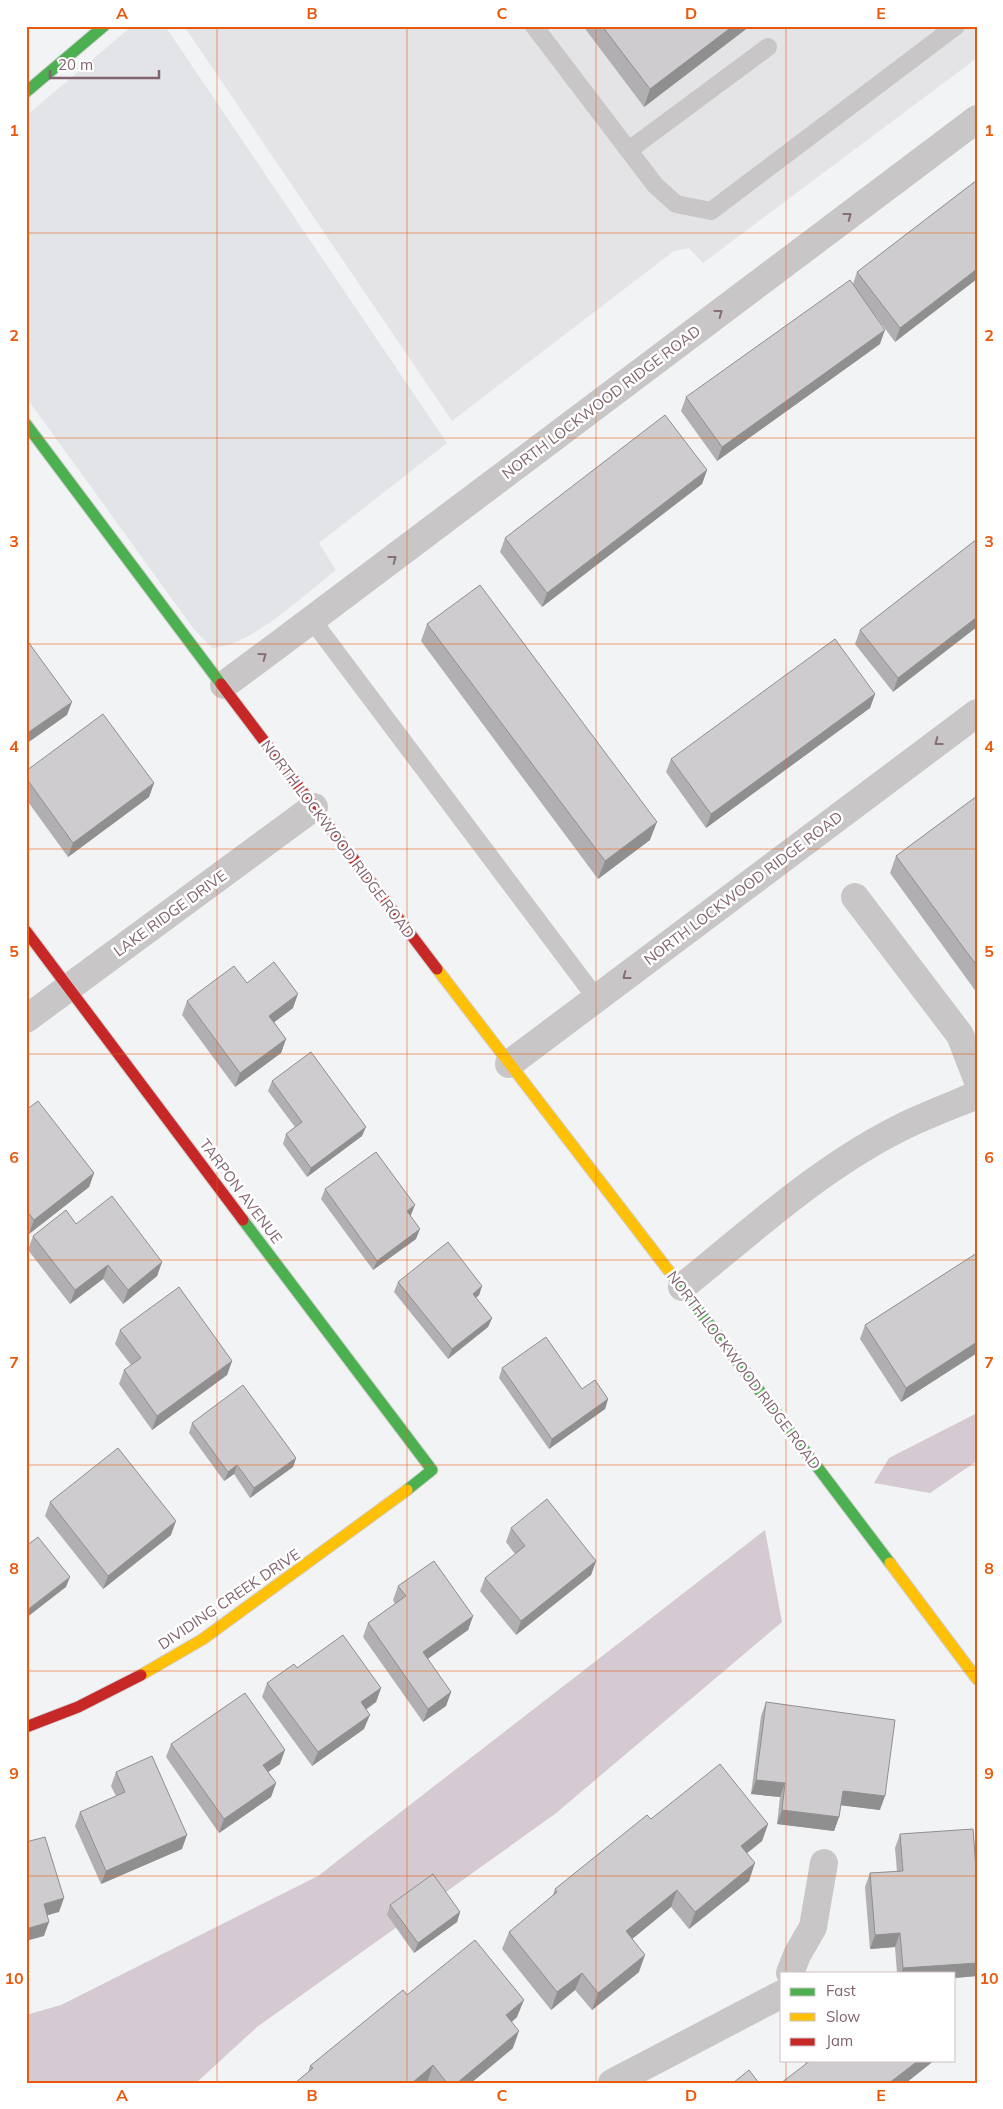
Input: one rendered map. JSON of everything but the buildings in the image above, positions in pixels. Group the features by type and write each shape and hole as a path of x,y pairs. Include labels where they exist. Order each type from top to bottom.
{"street":[{"path":"26,92 104,26"},
{"name":"NORTH LOCKWOOD RIDGE ROAD","path":"224,685 977,119"},
{"name":"NORTH LOCKWOOD RIDGE ROAD","path":"26,424 314,807 509,1064 682,1287 977,1679"},
{"name":"NORTH LOCKWOOD RIDGE ROAD","path":"509,1064 977,713"},
{"name":"LAKE RIDGE DRIVE","path":"26,1019 314,807"},
{"path":"856,897 960,1035 977,1079"},
{"name":"TARPON AVENUE","path":"26,930 432,1470"},
{"path":"682,1287 793,1197 854,1155 906,1125 977,1095"},
{"name":"DIVIDING CREEK DRIVE","path":"26,1727 78,1707 136,1678 203,1639 394,1501 432,1470"},
{"path":"790,1972 812,1927 824,1862"},
{"path":"612,2083 780,1995"}],"lane":[{"path":"534,26 655,185 676,204 711,211 956,26"},
{"path":"629,150 768,47"},
{"path":"312,620 596,998"}],"shaded area":[{"path":"132,26 165,26 447,443 319,543 336,570 277,618 260,629 243,639 212,648 193,628 26,397 26,116"},
{"path":"184,26 977,26 977,58 703,263 689,248 674,251 452,421"},
{"path":"977,1413 977,1461 930,1493 874,1483 889,1458"},
{"path":"765,1530 782,1622 555,1814 257,2027 196,2083 26,2083 26,2015 61,2005 318,1876"}],"traffic: fast":[{"path":"26,92 104,26"},
{"path":"26,424 221,684"},
{"path":"243,1220 432,1470 407,1490"},
{"path":"672,1275 890,1563"}],"traffic: slow":[{"path":"437,969 672,1275"},
{"path":"141,1675 203,1639 407,1490"},
{"path":"890,1563 977,1679"}],"traffic: jam":[{"path":"221,684 437,969"},
{"path":"26,931 243,1220"},
{"path":"26,1727 78,1707 141,1675"}]}
